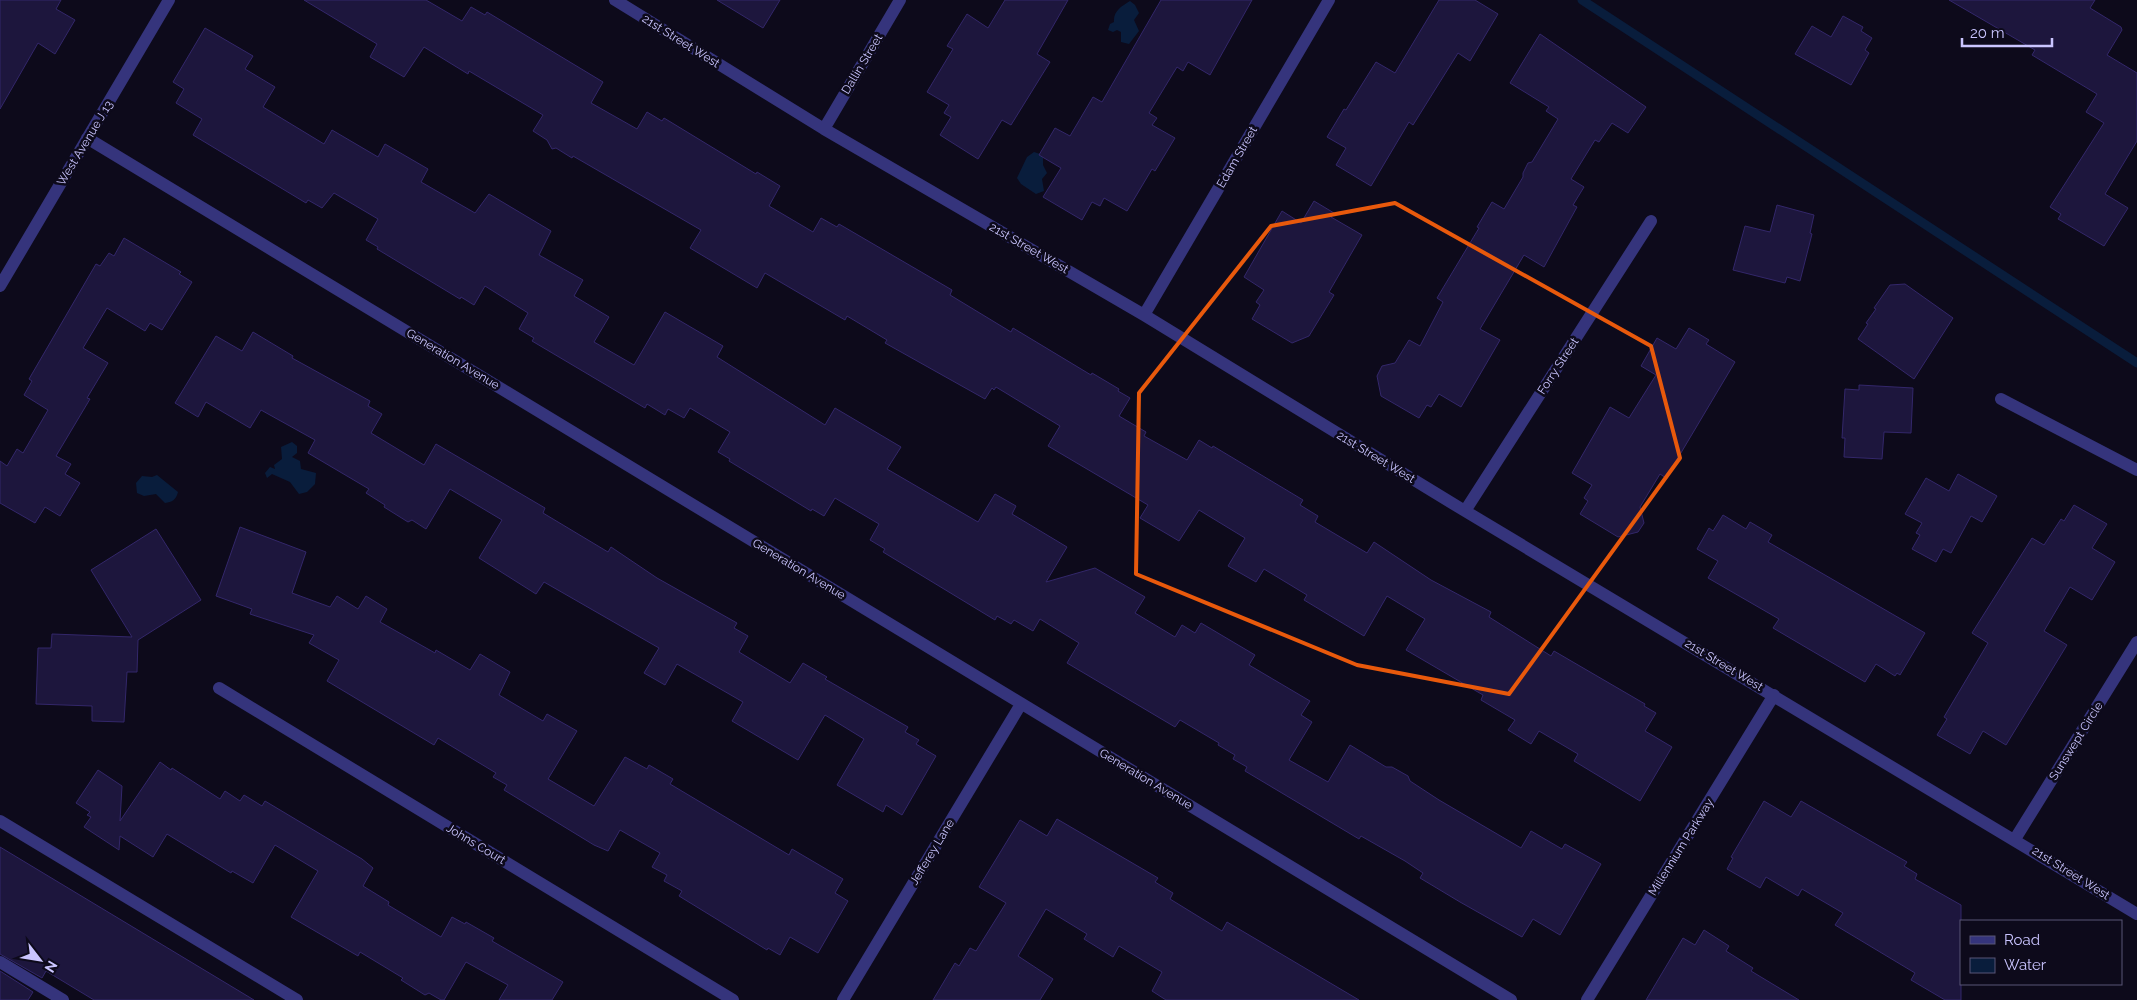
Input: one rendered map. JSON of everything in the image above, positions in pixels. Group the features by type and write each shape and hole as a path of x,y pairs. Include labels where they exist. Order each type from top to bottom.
{"street":[{"name":"West Avenue J 13","path":"0,286 169,0"},
{"name":"21st Street West","path":"615,0 824,128 1144,315 1465,511 2016,839 2137,914"},
{"name":"Dallin Street","path":"824,128 900,0"},
{"name":"Edam Street","path":"1144,315 1329,0"},
{"name":"Generation Avenue","path":"87,138 1511,1000"},
{"name":"Forry Street","path":"1465,511 1651,222"},
{"path":"2002,399 2137,470"},
{"name":"Sunswept Circle","path":"2016,839 2137,642"},
{"name":"Johns Court","path":"219,688 733,1000"},
{"name":"Millennium Parkway","path":"1587,1000 1774,695"},
{"name":"Jefferey Lane","path":"843,1000 1022,704"},
{"path":"0,821 296,1000"},
{"path":"0,962 63,1000"}],"highlighted area":[{"path":"1395,203 1651,346 1680,458 1509,694 1357,665 1136,574 1139,393 1271,226"}],"water":[{"path":"1130,1 1135,5 1139,13 1134,20 1139,31 1129,44 1121,42 1121,32 1108,30 1110,24 1114,22 1117,12"},
{"path":"1034,152 1043,155 1043,165 1047,173 1042,179 1044,191 1036,194 1021,184 1017,178 1027,157"},
{"path":"292,442 297,446 297,453 292,457 300,461 301,469 316,473 315,484 307,492 299,494 290,482 272,474 267,478 265,473 270,467 275,469 274,465 282,459 281,447"},
{"path":"157,475 178,492 172,501 165,503 156,494 144,496 137,493 136,483 142,476 152,477"}],"building":[{"path":"0,0 61,0 56,9 75,20 55,54 38,43 0,109"},
{"path":"304,0 426,0 462,21 471,7 485,15 487,12 603,82 591,103 637,129 647,112 662,121 664,118 756,174 757,172 780,186 769,206 813,232 821,218 837,227 839,224 952,290 950,295 1011,332 1013,328 1091,375 1092,373 1119,389 1118,391 1130,398 1119,416 1146,432 1144,436 1187,460 1199,440 1212,448 1213,446 1303,500 1300,505 1318,516 1315,522 1367,553 1374,542 1431,580 1491,612 1489,617 1551,656 1554,651 1645,704 1644,706 1656,713 1645,731 1672,747 1640,801 1574,761 1578,754 1539,731 1531,744 1508,730 1515,720 1481,700 1483,695 1406,650 1425,619 1387,596 1364,636 1304,600 1307,595 1264,569 1256,582 1228,566 1245,538 1199,510 1179,541 1140,518 1148,505 1048,446 1060,426 996,387 994,390 992,388 985,399 885,343 887,340 847,316 845,320 765,273 757,288 690,248 701,230 573,156 572,158 556,148 552,149 547,140 533,131 543,115 469,71 468,74 424,47 404,77 370,57 377,44"},
{"path":"717,0 780,0 763,28"},
{"path":"1005,0 1068,0 1037,54 1050,62 1011,125 1002,120 978,159 940,135 951,117 944,113 949,105 927,92 953,49 947,46 967,14 988,28"},
{"path":"1161,0 1252,0 1210,75 1188,62 1183,71 1177,67 1149,113 1157,118 1152,125 1175,138 1155,171 1152,169 1127,211 1104,198 1100,206 1092,202 1082,220 1043,197 1061,168 1039,155 1055,128 1070,136 1093,97 1102,102"},
{"path":"1439,0 1475,0 1498,14 1470,61 1458,53 1413,125 1409,122 1371,186 1336,165 1346,148 1327,137 1376,62 1395,73"},
{"path":"1949,0 2095,0 2090,8 2121,27 2122,30 2107,55 2137,73 2137,141 2105,194 2128,208 2104,246 2058,219 2061,214 2050,207 2104,123 2086,112 2097,94 2032,55 2035,50"},
{"path":"1843,16 1863,27 1861,31 1872,38 1865,50 1869,53 1851,85 1795,54 1812,26 1831,37"},
{"path":"205,28 253,56 245,69 275,87 263,107 324,144 332,130 378,157 385,144 428,169 421,182 475,213 489,194 551,231 539,255 583,280 574,296 609,317 594,342 634,365 665,312 723,346 717,357 825,425 835,408 901,447 887,469 978,522 995,494 1016,506 1012,514 1067,547 1046,582 1095,568 1145,597 1135,613 1175,637 1182,625 1195,633 1201,623 1255,655 1249,665 1310,701 1301,715 1312,722 1289,760 1328,782 1350,745 1386,767 1392,767 1408,776 1410,781 1439,800 1521,848 1531,831 1562,849 1565,844 1601,864 1560,935 1533,919 1522,937 1460,902 1420,878 1423,873 1405,861 1361,836 1359,839 1245,771 1247,767 1233,759 1235,755 1218,745 1219,743 1180,720 1175,727 1067,663 1079,643 1040,619 1033,631 1014,620 1011,624 997,616 995,620 883,552 885,549 870,540 879,524 835,498 824,516 812,509 811,511 729,461 730,459 718,452 730,432 690,408 684,418 668,409 665,415 647,404 645,408 532,341 534,338 519,329 528,313 485,286 474,305 461,297 460,299 377,249 378,247 366,240 378,219 334,193 322,208 308,200 306,203 193,135 202,119 176,103 184,89 173,82"},
{"path":"1540,34 1646,107 1628,133 1612,123 1599,142 1595,140 1571,179 1584,187 1573,205 1577,207 1544,267 1524,255 1480,329 1500,340 1461,407 1439,394 1431,407 1427,405 1419,418 1381,396 1377,376 1382,366 1395,363 1409,340 1420,346 1443,302 1437,298 1479,228 1477,227 1492,202 1504,209 1523,177 1528,163 1532,162 1558,119 1546,111 1549,107 1510,83"},
{"path":"1314,201 1334,213 1331,217 1362,235 1329,292 1334,295 1309,336 1292,343 1252,319 1260,305 1256,302 1264,290 1244,277 1282,211 1301,223"},
{"path":"1777,205 1814,215 1810,233 1812,234 1800,281 1787,277 1785,283 1733,270 1745,226 1770,232"},
{"path":"124,238 181,272 179,274 192,282 162,330 150,323 145,331 107,308 83,348 108,363 87,398 90,399 56,456 71,464 65,474 80,483 60,516 45,507 35,523 0,503 0,461 7,466 17,449 23,453 48,410 24,395 32,381 29,379 96,264 100,266 109,253 114,256"},
{"path":"1905,284 1953,318 1914,379 1858,339 1876,309 1874,308 1890,285"},
{"path":"1689,328 1709,340 1706,344 1735,362 1666,478 1660,474 1640,507 1644,523 1638,532 1618,537 1580,514 1588,501 1584,498 1592,485 1572,473 1610,407 1629,418 1656,375 1641,366 1657,338 1676,349"},
{"path":"253,332 293,356 292,358 370,401 368,406 382,414 371,433 424,465 436,444 545,508 543,513 608,552 611,547 657,578 737,623 734,628 748,636 739,652 790,683 803,663 827,677 825,679 908,727 905,732 919,740 916,744 936,756 902,815 886,805 883,812 837,785 864,739 825,715 798,760 732,721 743,702 677,664 665,685 644,673 659,648 544,582 536,594 479,558 502,520 450,489 426,529 412,520 408,522 384,507 385,505 366,493 369,489 308,453 315,440 261,410 250,428 206,402 198,417 175,403 216,336 242,351"},
{"path":"1859,385 1913,388 1911,433 1884,432 1882,459 1844,457 1845,438 1842,438 1845,389 1859,390"},
{"path":"1958,474 1997,496 1982,522 1971,516 1951,553 1943,549 1936,562 1912,549 1920,535 1916,533 1922,523 1905,514 1926,478 1949,491"},
{"path":"2074,505 2107,524 2092,548 2115,562 2092,600 2070,587 2044,631 2067,645 2006,745 1983,731 1970,754 1937,735 1947,719 1944,717 1988,643 1972,633 2032,538 2044,545 2061,519 2064,521"},
{"path":"1723,515 1746,529 1750,522 1772,535 1768,542 1925,633 1900,675 1897,673 1895,676 1876,664 1865,682 1773,628 1779,619 1708,578 1718,561 1697,549 1709,528 1713,531"},
{"path":"240,527 306,552 292,593 330,607 337,596 358,609 366,596 387,609 380,622 435,653 436,650 470,670 480,654 510,672 499,695 543,721 547,714 577,731 548,779 594,806 625,757 647,769 649,765 673,779 670,784 789,855 792,849 843,879 835,893 848,901 818,953 790,937 780,955 768,948 767,950 679,896 682,891 664,881 667,875 652,867 660,853 620,830 608,851 594,845 504,790 507,785 493,777 496,773 438,738 434,745 327,681 339,660 309,643 314,635 250,614 252,609 216,596"},
{"path":"156,529 201,600 138,640 137,672 127,672 124,722 92,721 92,706 36,704 38,648 51,648 52,634 132,637 91,570"},
{"path":"160,762 220,799 225,791 240,801 244,795 262,806 265,801 362,859 373,868 363,886 389,902 388,905 441,937 452,917 465,924 466,922 494,938 492,941 563,982 552,1000 499,1000 508,985 466,962 444,1000 429,993 425,995 401,980 403,978 360,952 358,956 291,917 318,871 275,845 253,883 232,871 231,873 167,834 153,857 120,836 119,850 84,827 91,817 87,815 90,812 76,803 98,770 122,786 120,821"},
{"path":"1764,801 1791,817 1801,801 1907,862 1904,866 1917,874 1915,879 1961,905 1961,1000 1945,1000 1911,980 1915,973 1835,925 1843,913 1802,889 1798,896 1766,877 1760,888 1727,869 1733,858 1731,857"},
{"path":"1057,819 1158,878 1155,882 1173,893 1170,899 1222,931 1227,922 1359,1000 1166,1000 1152,991 1162,972 1119,946 1113,957 1084,939 1087,934 1046,909 1018,956 1053,979 1040,1000 933,1000 955,963 959,966 970,948 976,951 1006,903 979,887 1020,820 1047,836"},
{"path":"0,847 254,1000 94,1000 46,971 42,978 0,954"},
{"path":"1704,930 1729,946 1726,951 1753,968 1751,971 1799,1000 1646,1000 1683,938 1695,945"},
{"path":"0,971 33,992 28,1000 0,1000"}],"waterway":[{"path":"1582,0 2137,363"}]}
